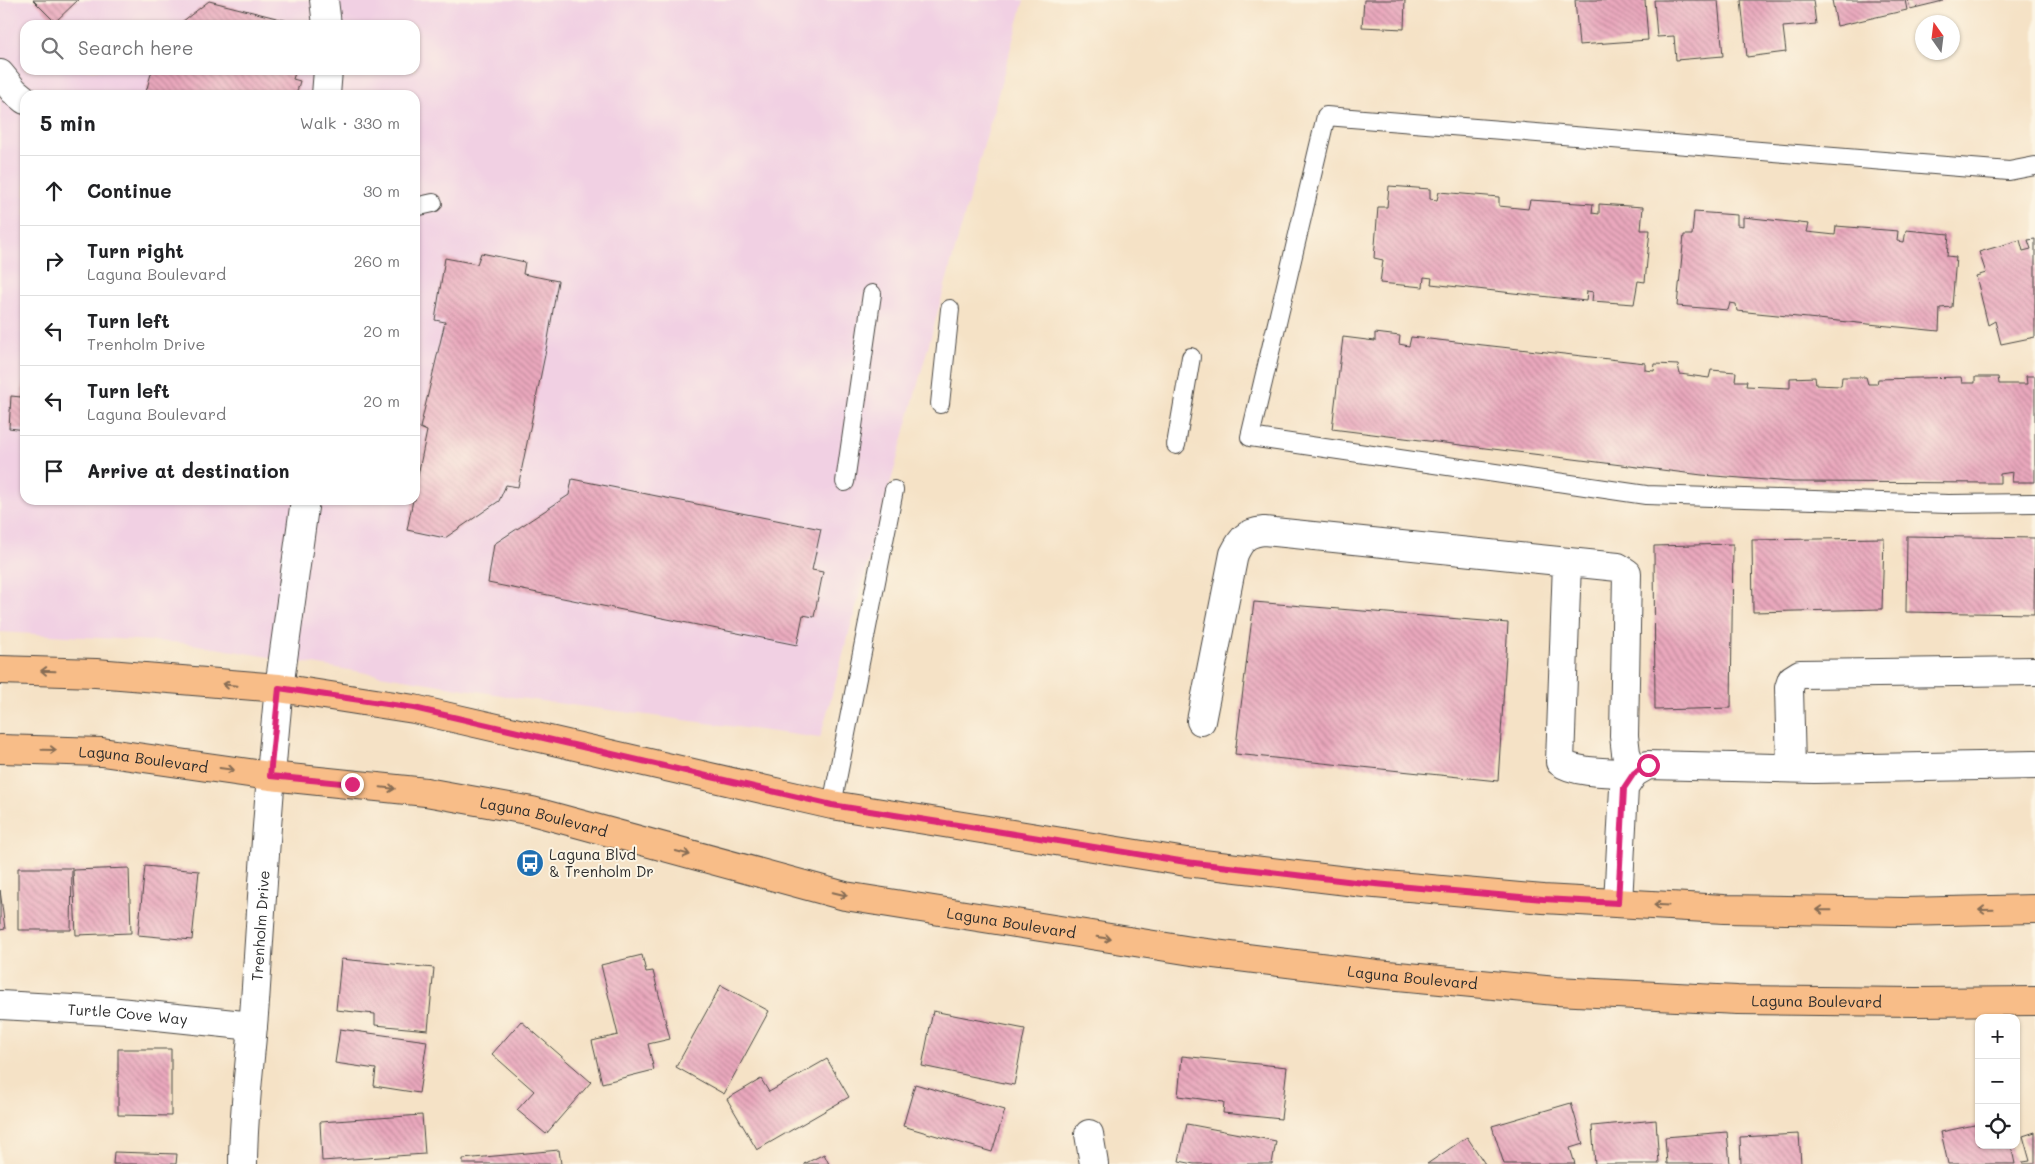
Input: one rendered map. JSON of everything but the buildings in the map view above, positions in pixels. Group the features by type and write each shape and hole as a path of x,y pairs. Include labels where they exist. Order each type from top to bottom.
{"main road":[{"path":"0,670 96,673 279,688 414,708 832,805 1186,862 1364,883 1543,899 1724,909 1893,912 2035,910"},
{"name":"Laguna Boulevard","path":"0,749 102,752 270,776 426,792 532,812 845,896 1198,952 1377,974 1556,990 1746,1000 2035,1001"}],"street":[{"path":"324,0 326,20"},
{"path":"326,90 328,75"},
{"name":"Trenholm Drive","path":"243,1164 243,1129 253,1026 270,776 279,688 305,505"},
{"path":"1201,721 1234,554 1245,536 1252,532 1264,531 1618,567 1627,573 1624,736 1626,754 1634,773"},
{"path":"1567,562 1560,762 1565,766 1581,770 1634,773"},
{"path":"1791,768 1789,688 1792,679 1800,674 2035,671"},
{"path":"1618,903 1624,788 1634,773 1648,765 1791,768 2035,765"},
{"name":"Turtle Cove Way","path":"0,1005 110,1011 253,1026"},
{"path":"1089,1134 1094,1164"}],"lane":[{"path":"2035,166 2009,171 1326,116 1250,437 1646,495 1949,504 2035,503"},
{"path":"420,206 433,203"},
{"path":"845,482 872,294"},
{"path":"940,404 950,309"},
{"path":"1176,445 1191,357"},
{"path":"832,805 894,490"}],"shaded area":[{"path":"0,0 1024,0 820,738 519,698 185,643 0,632"}],"place":[{"name":"Laguna Blvd & Trenholm Dr","path":"530,863"}],"route":[{"path":"352,784 270,776 279,688 414,708 832,805 1186,862 1364,883 1543,899 1618,903 1624,788 1634,773 1648,765"}]}
